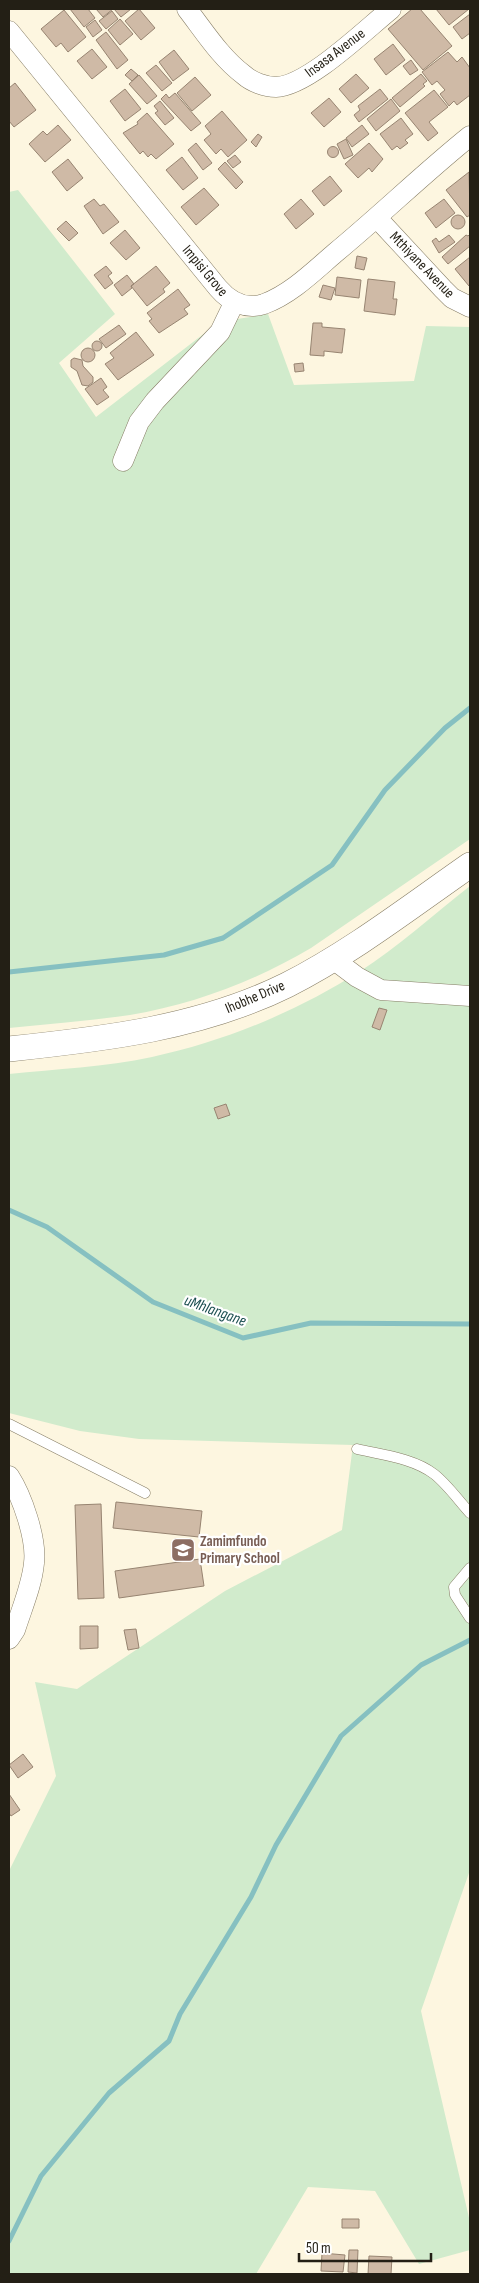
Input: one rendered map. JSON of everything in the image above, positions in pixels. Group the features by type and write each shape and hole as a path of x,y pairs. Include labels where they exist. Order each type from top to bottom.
{"street":[{"name":"Insasa Avenue","path":"187,9 225,56 244,76 261,85 276,87 292,83 322,66 391,9"},
{"name":"Impisi Grove","path":"9,31 218,288 234,303 252,306 275,299 311,274 470,136"},
{"name":"Mthiyane Avenue","path":"377,218 447,293 470,307"},
{"path":"123,460 139,422 155,401 220,332 234,303"},
{"name":"Ihobhe Drive","path":"9,1049 139,1033 190,1022 222,1012 287,985 333,959 470,865"},
{"path":"333,959 356,976 381,990 470,996"},
{"path":"9,1476 25,1511 32,1534 34,1562 18,1589 15,1630 9,1639"}],"lane":[{"path":"9,1424 145,1494"},
{"path":"357,1449 403,1460 425,1468 435,1475 470,1513"},
{"path":"470,1568 454,1587 455,1595 470,1617"}],"green space":[{"path":"18,190 115,314 59,363 96,417 219,322 268,314 294,385 414,381 426,326 470,327 470,839 311,948 246,981 178,1005 130,1015 9,1028 9,192"},
{"path":"470,886 470,1870 421,2011 470,2222 470,2250 419,2264 375,2191 308,2187 256,2274 9,2274 9,1871 56,1776 35,1682 77,1689 225,1591 342,1530 353,1445 139,1439 80,1431 9,1413 9,1074 98,1065 152,1057 207,1043 259,1024 310,1000 359,972 402,941"}],"building":[{"path":"70,9 88,9 95,18 84,27"},
{"path":"96,9 113,9 103,17"},
{"path":"114,9 131,9 121,17"},
{"path":"139,9 155,28 141,40 125,21"},
{"path":"412,9 420,9 452,46 423,70 388,29"},
{"path":"436,9 469,9 449,25"},
{"path":"64,10 86,37 68,52 61,43 56,47 41,29"},
{"path":"112,11 118,19 106,29 99,21"},
{"path":"470,14 470,33 462,39 453,27"},
{"path":"120,19 133,34 120,45 108,30"},
{"path":"95,20 102,30 93,37 86,27"},
{"path":"106,32 128,60 117,69 96,40"},
{"path":"393,44 405,60 386,75 374,59"},
{"path":"92,49 107,67 92,79 77,61"},
{"path":"174,50 189,69 173,81 159,62"},
{"path":"448,52 457,62 462,57 470,68 470,95 457,105 454,101 449,106 440,94 445,90 437,81 432,85 422,72"},
{"path":"411,60 418,70 410,75 403,66"},
{"path":"156,65 172,83 162,91 146,73"},
{"path":"131,69 138,75 132,81 125,75"},
{"path":"356,74 369,88 351,103 339,89"},
{"path":"421,74 427,81 423,84 425,86 400,107 392,98"},
{"path":"139,75 157,96 147,104 129,84"},
{"path":"195,77 211,95 192,111 177,93"},
{"path":"15,83 36,110 14,127 9,121 9,88"},
{"path":"125,89 141,109 125,121 110,101"},
{"path":"380,89 388,99 359,122 354,115 360,110 358,106"},
{"path":"434,90 448,107 429,122 438,133 428,141 405,113"},
{"path":"175,93 201,123 191,131 161,99 166,94 169,98"},
{"path":"329,98 341,112 324,127 311,113"},
{"path":"391,99 400,111 376,131 367,119"},
{"path":"160,101 174,118 165,125 155,113 158,111 154,106"},
{"path":"222,111 247,140 228,157 221,149 216,154 204,140 211,134 205,126"},
{"path":"147,113 174,144 156,159 151,154 148,157 143,151 140,154 123,133 138,124 137,122"},
{"path":"401,118 413,134 405,140 408,143 400,149 397,146 392,150 380,134"},
{"path":"58,125 71,140 45,162 29,144 43,131 47,135"},
{"path":"362,125 369,134 352,147 346,138"},
{"path":"258,134 262,137 256,147 251,142"},
{"path":"346,139 353,155 344,159 337,144"},
{"path":"196,143 212,163 203,170 188,150"},
{"path":"369,143 383,159 372,172 369,168 358,178 345,164"},
{"path":"331,147 335,147 338,152 337,156 331,157 328,154 328,150"},
{"path":"235,155 241,162 233,168 227,161"},
{"path":"182,157 198,178 183,190 166,170"},
{"path":"68,159 83,178 67,191 52,172"},
{"path":"225,162 243,182 236,189 218,169"},
{"path":"469,172 470,215 467,217 446,190"},
{"path":"330,176 342,191 324,206 312,191"},
{"path":"204,188 219,205 196,225 181,207"},
{"path":"94,199 100,206 104,204 119,222 103,234 84,206"},
{"path":"301,199 314,214 296,229 284,214"},
{"path":"444,199 455,213 436,228 425,213"},
{"path":"455,215 461,215 465,222 461,229 455,229 451,225 451,219"},
{"path":"66,221 78,233 69,241 57,229"},
{"path":"125,230 140,248 126,260 110,243"},
{"path":"470,234 470,246 448,264 442,257 466,235"},
{"path":"449,235 455,242 439,253 432,241 436,238 439,242"},
{"path":"357,256 367,258 364,270 355,268"},
{"path":"470,257 470,285 469,286 455,269"},
{"path":"106,266 112,273 108,276 113,283 105,289 94,275"},
{"path":"156,266 170,283 163,289 165,292 147,306 131,286"},
{"path":"127,275 134,284 122,296 114,285"},
{"path":"337,277 361,280 359,298 335,295"},
{"path":"368,279 395,282 393,299 397,299 395,315 364,311"},
{"path":"323,285 335,288 331,300 319,297"},
{"path":"178,289 190,305 184,309 188,314 159,333 149,321 152,319 147,313"},
{"path":"313,323 322,323 322,327 345,329 342,353 324,351 324,356 310,355"},
{"path":"119,325 126,334 106,348 99,339"},
{"path":"136,332 154,355 118,380 105,364 114,358 110,353"},
{"path":"95,341 99,341 102,346 99,351 95,351 92,348 92,344"},
{"path":"88,348 93,350 95,355 93,360 88,362 83,360 81,355 83,350"},
{"path":"74,358 82,360 83,366 93,377 93,382 88,386 82,385 77,371 71,367 71,360"},
{"path":"303,363 304,371 295,372 294,364"},
{"path":"101,378 107,387 103,390 109,397 97,405 85,389"},
{"path":"379,1008 387,1010 380,1030 372,1027"},
{"path":"226,1104 230,1115 218,1119 214,1108"},
{"path":"116,1502 202,1511 199,1537 113,1528"},
{"path":"101,1504 104,1598 78,1599 75,1505"},
{"path":"200,1559 204,1586 119,1598 115,1571"},
{"path":"80,1626 98,1626 98,1648 80,1649"},
{"path":"136,1629 139,1648 128,1650 124,1630"},
{"path":"23,1754 33,1767 18,1778 9,1765"},
{"path":"9,1794 20,1810 11,1816 9,1813"},
{"path":"342,2219 359,2219 359,2228 342,2228"},
{"path":"349,2250 358,2250 357,2273 348,2272"},
{"path":"322,2253 345,2255 343,2272 321,2271"},
{"path":"369,2256 392,2257 391,2274 368,2274"}],"waterway":[{"path":"9,972 164,955 223,938 332,865 385,790 445,728 470,708"},
{"name":"uMhlangane","path":"9,1210 47,1227 153,1302 243,1338 311,1323 470,1324"},
{"path":"9,2241 41,2176 109,2093 169,2041 180,2014 251,1897 276,1845 341,1736 421,1665 470,1640"}],"place":[{"name":"Zamimfundo Primary School","path":"183,1550"}]}
